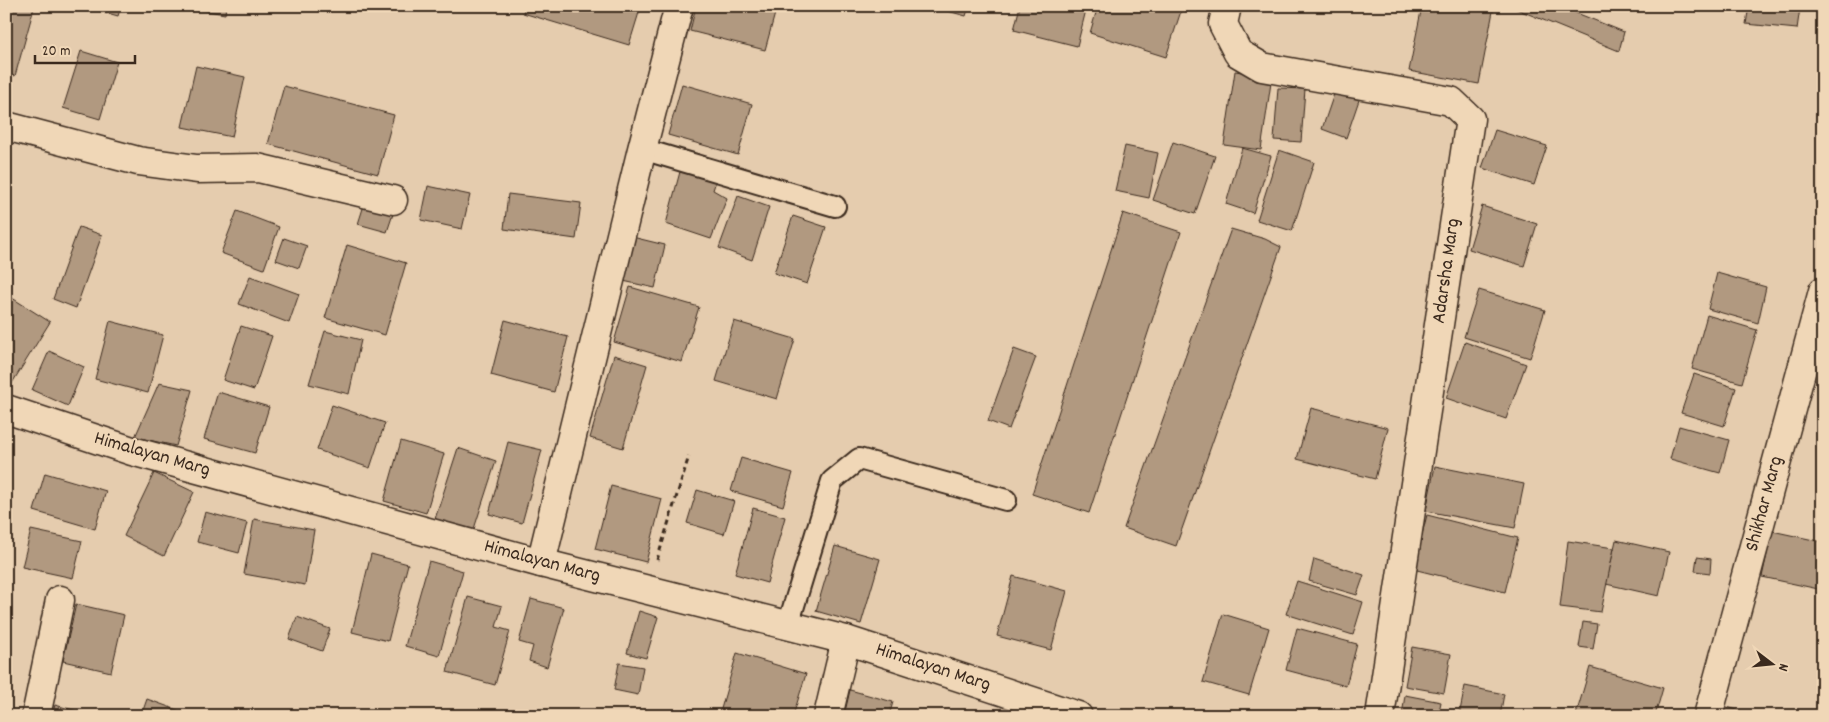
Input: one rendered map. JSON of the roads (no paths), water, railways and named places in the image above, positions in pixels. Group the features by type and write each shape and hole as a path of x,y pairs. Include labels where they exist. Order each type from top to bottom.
{"street":[{"path":"541,563 642,149 679,6"},
{"name":"Adarsha Marg","path":"1226,6 1224,24 1238,53 1262,67 1450,100 1470,119 1380,716"},
{"path":"6,126 138,161 197,169 258,168 393,200"},
{"name":"Shikhar Marg","path":"1708,716 1823,291"},
{"name":"Himalayan Marg","path":"6,409 132,451 541,563 846,640 1078,716"},
{"path":"36,716 60,600"},
{"path":"828,716 846,640"}],"lane":[{"path":"642,149 835,206"},
{"path":"788,625 832,481 859,459 1006,500"}]}
